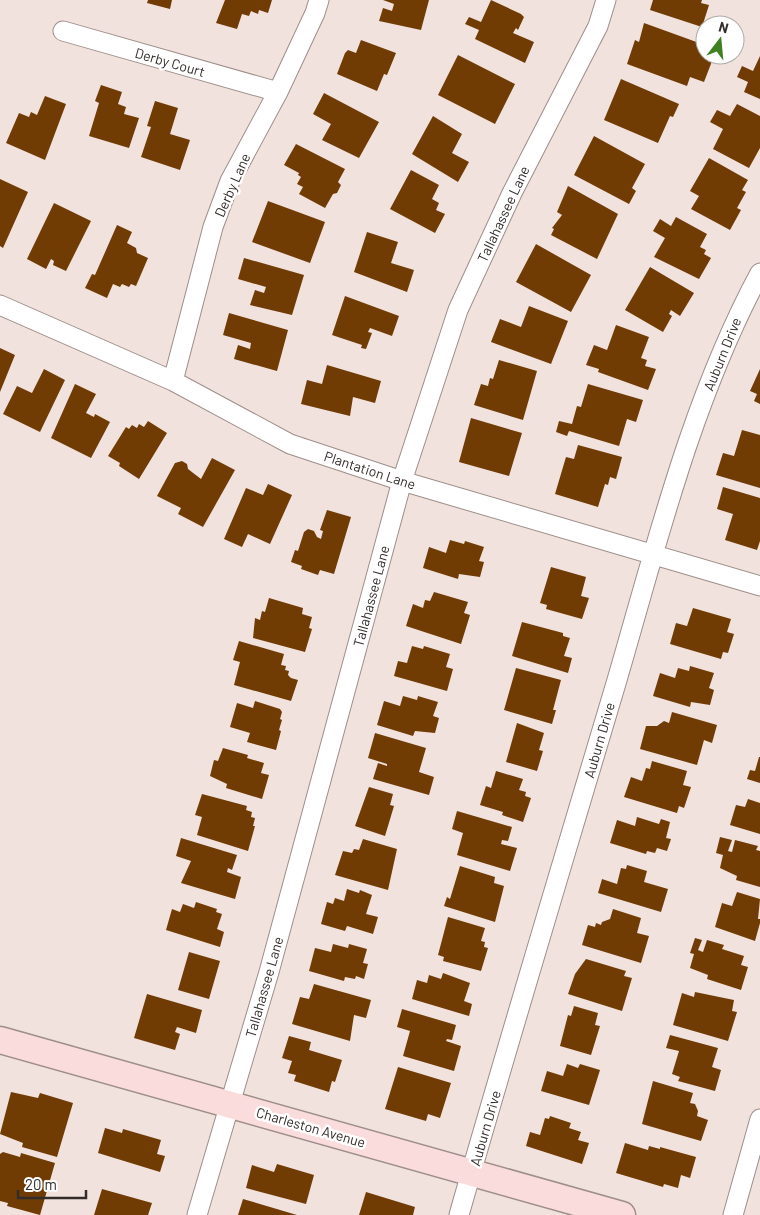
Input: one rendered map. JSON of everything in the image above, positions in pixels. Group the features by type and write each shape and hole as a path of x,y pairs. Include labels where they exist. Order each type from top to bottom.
{"street":[{"name":"Derby Lane","path":"173,381 220,209 230,181 278,92 315,13 319,0"},
{"name":"Tallahassee Lane","path":"197,1215 269,972 402,481 458,310 512,193 598,26 606,0"},
{"name":"Derby Court","path":"63,31 278,92"},
{"name":"Auburn Drive","path":"460,1215 654,555 701,406 738,313 760,272"},
{"name":"Plantation Lane","path":"0,305 173,381 290,444 402,481 760,586"},
{"name":"Charleston Avenue","path":"0,1040 622,1215"},
{"path":"733,1215 760,1118"}],"building":[{"path":"148,0 172,0 170,9 147,3"},
{"path":"225,0 272,0 268,13 259,10 258,14 251,11 249,16 242,14 237,29 216,23"},
{"path":"383,0 429,0 421,30 379,21 383,8 392,11 394,4"},
{"path":"491,0 524,17 518,30 516,28 513,33 534,42 525,63 475,39 479,30 465,24 469,17 481,22"},
{"path":"653,0 702,0 701,3 709,5 706,15 695,15 695,25 650,10"},
{"path":"644,23 695,41 695,65 711,65 704,82 690,77 687,86 627,64 635,40 639,42"},
{"path":"361,40 396,53 387,75 384,74 377,91 337,74 345,53 348,50 356,53"},
{"path":"458,55 515,84 495,124 438,95"},
{"path":"760,56 760,99 744,92 748,82 737,77 742,66 753,71"},
{"path":"621,79 679,104 673,117 670,116 658,143 604,120"},
{"path":"101,85 122,92 118,104 126,107 124,114 139,118 129,148 89,136 99,103 95,101"},
{"path":"324,93 379,122 359,158 322,140 331,124 313,114"},
{"path":"45,96 66,104 45,160 6,143 19,113 29,117 31,112 37,115"},
{"path":"155,101 178,108 170,134 190,140 180,170 141,157 151,127 147,126"},
{"path":"737,104 760,116 760,148 749,168 713,149 723,129 710,122 717,110 730,116"},
{"path":"433,116 462,134 452,153 469,162 458,182 412,154"},
{"path":"594,136 645,164 632,188 636,191 629,204 574,175"},
{"path":"296,144 345,169 338,182 341,185 337,193 333,194 325,208 299,194 303,187 297,184 301,177 298,175 299,173 284,165"},
{"path":"709,158 748,180 742,190 746,192 737,208 741,210 730,230 691,209 699,196 690,191"},
{"path":"411,170 439,185 432,199 439,203 436,210 445,214 435,233 390,209"},
{"path":"0,179 28,192 3,248 0,246"},
{"path":"568,186 618,214 597,259 551,235 554,229 552,228 562,215 557,212"},
{"path":"268,201 325,222 310,263 252,242"},
{"path":"54,203 91,221 66,271 53,265 54,261 51,259 46,269 27,259"},
{"path":"676,217 707,234 700,247 706,250 704,254 711,258 699,279 654,257 665,238 653,231 660,219 671,226"},
{"path":"117,225 132,232 127,243 136,248 137,253 148,258 136,286 131,284 129,287 122,284 120,287 113,284 107,298 85,288 92,274 95,275"},
{"path":"367,232 398,242 391,263 414,270 407,292 354,272"},
{"path":"536,244 591,275 571,312 516,282"},
{"path":"244,258 304,275 292,315 250,305 255,290 264,293 266,287 238,279"},
{"path":"650,267 694,293 680,316 671,310 669,314 672,316 663,332 625,310"},
{"path":"345,296 399,316 392,336 370,328 368,332 372,333 366,349 361,348 362,345 332,335"},
{"path":"529,306 568,321 551,364 491,342 500,319 521,327"},
{"path":"229,313 288,330 277,371 234,359 238,345 250,349 251,343 223,335"},
{"path":"616,325 649,337 641,358 647,360 645,366 656,369 648,390 598,372 599,369 586,365 594,345 607,350"},
{"path":"0,348 15,355 0,392"},
{"path":"499,360 537,371 523,420 474,405 481,384 488,386 490,378 493,379"},
{"path":"327,365 381,381 375,403 353,397 350,416 301,404 307,380 322,384"},
{"path":"44,369 65,380 40,432 3,414 17,386 32,393"},
{"path":"760,369 760,404 754,401 757,394 750,391"},
{"path":"75,384 96,394 86,413 94,417 95,414 110,422 91,458 51,438"},
{"path":"588,384 643,400 636,422 627,419 619,446 569,431 567,436 556,432 559,421 572,424 577,406 581,407"},
{"path":"471,418 522,433 509,476 459,462"},
{"path":"148,421 167,433 139,479 119,466 120,463 108,456 126,427 129,429 132,425 137,428 139,424 144,427"},
{"path":"742,430 760,435 760,488 716,475 723,453 734,456"},
{"path":"578,445 622,457 616,479 610,477 608,485 605,484 598,507 555,494 566,457 574,459"},
{"path":"212,458 235,470 203,527 178,514 181,508 157,496 175,463 182,461 187,464 188,469 201,479"},
{"path":"268,484 292,495 270,544 248,534 242,547 224,539 246,488 263,495"},
{"path":"723,487 760,498 760,541 757,550 725,540 733,514 717,509"},
{"path":"327,510 351,517 334,574 320,570 318,575 301,569 302,566 291,562 295,550 298,551 304,532 308,529 314,531 317,537 321,539 323,531 320,530"},
{"path":"450,540 464,544 465,541 484,547 479,561 484,562 480,577 459,574 458,579 423,568 429,547 446,553"},
{"path":"551,567 586,577 581,596 589,598 582,619 546,609 547,605 540,603"},
{"path":"434,592 468,602 464,613 470,615 461,644 406,626 413,604 423,608 425,600 430,601"},
{"path":"269,598 303,608 302,614 312,617 309,628 312,629 305,652 253,638 255,618 260,620 262,611 265,612"},
{"path":"693,608 731,619 727,632 734,634 728,653 723,652 721,659 670,644 676,623 687,626"},
{"path":"522,622 563,633 563,636 570,638 564,656 572,658 568,673 512,656"},
{"path":"239,641 284,654 281,665 286,666 285,670 289,671 288,675 291,678 298,680 291,701 234,685 240,662 233,660"},
{"path":"412,646 423,649 424,646 450,654 446,667 453,669 447,691 394,676 398,661 407,663"},
{"path":"690,666 714,673 709,688 714,690 710,705 691,702 690,707 653,696 660,673 675,678 678,668 689,671"},
{"path":"516,668 561,680 553,710 556,710 552,724 504,710"},
{"path":"403,696 417,700 418,696 438,702 433,716 439,718 435,733 415,731 413,736 377,725 384,701 400,706"},
{"path":"255,701 280,709 282,712 279,730 281,731 276,750 247,742 250,733 230,727 237,703 253,708"},
{"path":"672,712 717,725 712,743 704,740 697,765 640,749 646,726 657,726 664,721 669,723"},
{"path":"517,723 544,733 539,750 543,751 537,771 506,762"},
{"path":"375,733 426,748 419,772 434,777 429,795 373,779 378,763 387,766 387,764 368,758"},
{"path":"223,748 248,755 247,758 264,763 261,773 269,775 262,799 226,788 227,784 210,776 214,760 218,761"},
{"path":"759,757 760,783 747,779 750,770 755,771"},
{"path":"652,761 687,771 683,785 691,787 684,808 679,806 677,813 624,797 631,777 642,781 646,768 650,769"},
{"path":"496,771 523,779 519,790 526,792 525,796 531,798 523,822 502,815 503,812 480,805 486,786 491,788"},
{"path":"369,787 393,794 390,805 394,806 385,836 355,826"},
{"path":"202,794 247,806 246,810 252,812 251,817 255,818 253,826 255,826 248,851 197,835 202,817 195,815"},
{"path":"748,799 760,803 760,834 730,825 736,805 745,807"},
{"path":"457,811 512,827 508,841 502,840 501,844 517,848 510,871 457,855 463,833 452,829"},
{"path":"637,817 659,824 661,819 670,822 666,838 671,839 667,851 657,848 655,853 647,851 646,854 610,843 617,820 635,826"},
{"path":"720,837 732,840 728,851 732,852 735,840 758,846 756,850 760,851 760,887 736,880 737,876 720,868 723,855 716,853"},
{"path":"181,838 237,855 232,870 228,868 227,872 241,877 235,899 181,883 191,861 176,856"},
{"path":"363,839 397,849 388,890 335,875 343,851 352,853 354,849 359,850"},
{"path":"627,865 647,871 644,882 668,889 661,912 598,893 602,879 617,884 621,868 626,869"},
{"path":"460,866 495,877 494,883 504,886 495,922 444,906 447,897 450,899"},
{"path":"347,889 359,893 360,890 372,895 366,914 378,917 373,934 347,926 345,931 321,924 327,902 333,904 335,898 344,901"},
{"path":"737,892 760,899 758,919 760,919 760,923 755,941 715,927 722,903 732,906"},
{"path":"196,902 217,909 216,912 222,914 217,929 224,932 220,947 166,930 172,909 180,912 183,904 194,908"},
{"path":"613,909 641,918 637,933 649,936 641,963 582,945 588,925 595,927 596,923 601,925 602,922 610,919"},
{"path":"448,917 485,928 481,941 485,942 484,947 488,948 481,971 443,961 444,957 438,955"},
{"path":"695,938 702,940 698,950 703,952 707,940 724,945 722,949 744,956 741,965 748,967 741,990 707,979 708,975 690,968 694,954 690,953"},
{"path":"333,944 348,948 349,944 367,949 363,963 368,964 364,979 356,976 355,979 345,977 344,981 309,971 315,948 331,952"},
{"path":"189,952 220,961 209,999 178,990"},
{"path":"586,959 626,971 624,976 632,978 622,1011 568,994 575,974"},
{"path":"443,973 470,983 464,1001 472,1004 469,1016 412,999 417,980 427,983 429,975 441,979"},
{"path":"314,984 371,1000 366,1018 354,1015 350,1041 292,1024 300,997 309,999"},
{"path":"695,992 734,1000 732,1011 737,1012 728,1041 673,1025 682,993 694,997"},
{"path":"147,994 202,1010 196,1033 177,1027 175,1032 180,1034 175,1050 134,1038"},
{"path":"574,1006 598,1013 595,1025 600,1026 591,1055 560,1046 568,1015 571,1016"},
{"path":"402,1009 456,1025 452,1040 447,1039 446,1041 461,1046 454,1071 403,1056 410,1031 397,1027"},
{"path":"670,1035 718,1048 712,1067 721,1070 715,1091 678,1081 680,1077 672,1074 679,1051 666,1048"},
{"path":"289,1036 311,1042 309,1050 342,1060 335,1082 332,1081 329,1092 294,1081 296,1075 288,1073 292,1061 282,1058"},
{"path":"567,1064 578,1068 580,1064 600,1070 589,1105 541,1091 547,1071 563,1076"},
{"path":"398,1067 451,1083 440,1118 428,1114 426,1121 385,1109"},
{"path":"653,1081 693,1093 690,1103 695,1104 698,1111 697,1116 708,1120 701,1141 642,1124"},
{"path":"11,1092 38,1098 40,1093 73,1103 57,1157 22,1147 23,1143 0,1134"},
{"path":"550,1116 571,1123 569,1128 581,1132 578,1140 589,1143 582,1164 526,1146 530,1132 540,1135 545,1118 549,1119"},
{"path":"105,1128 122,1133 123,1129 161,1140 157,1154 165,1156 160,1172 98,1153"},
{"path":"625,1143 648,1150 649,1146 660,1149 660,1147 696,1157 690,1178 681,1175 678,1188 664,1184 663,1187 616,1173"},
{"path":"3,1152 20,1157 21,1153 55,1163 40,1215 7,1206 8,1203 0,1201 0,1154"},
{"path":"277,1164 314,1175 306,1204 246,1188 252,1165 274,1172"},
{"path":"102,1189 152,1203 148,1215 94,1215"},
{"path":"366,1192 415,1207 413,1215 359,1215"},
{"path":"243,1199 297,1215 238,1215"}]}
